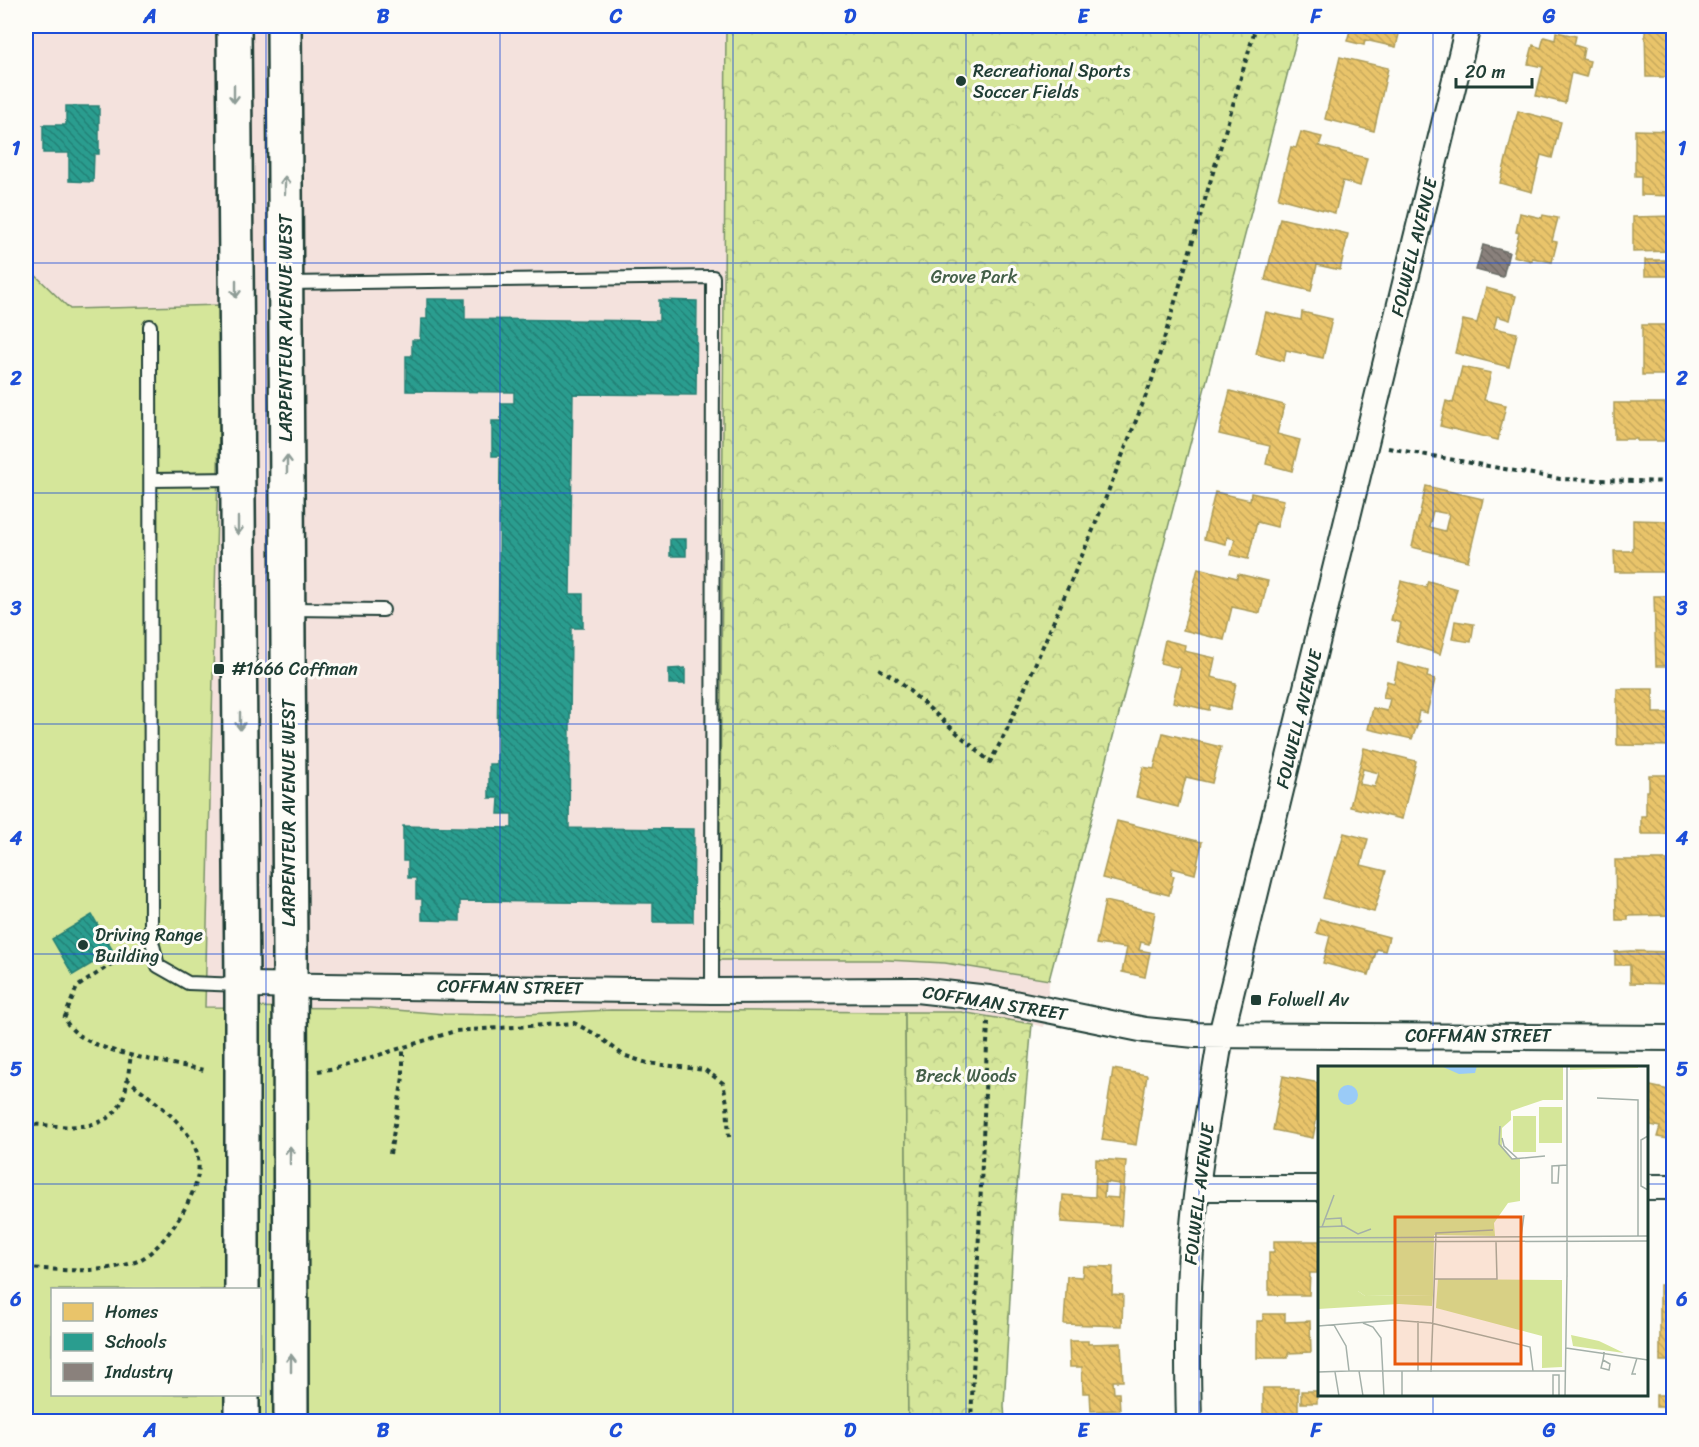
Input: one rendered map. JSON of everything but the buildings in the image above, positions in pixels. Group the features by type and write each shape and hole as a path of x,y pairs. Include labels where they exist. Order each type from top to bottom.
{"main road":[{"path":"242,1288 242,985 234,31 284,29"},
{"name":"LARPENTEUR AVENUE WEST","path":"284,29 291,1422"},
{"path":"242,1396 242,1422"}],"street":[{"name":"FOLWELL AVENUE","path":"1189,1422 1187,1346 1190,1269 1197,1188 1221,1035 1468,26"},
{"name":"COFFMAN STREET","path":"242,985 712,991 915,990 989,998 1145,1030 1195,1035 1674,1038"},
{"path":"1648,1187 1674,1187"},
{"path":"1197,1188 1318,1188"}],"lane":[{"path":"285,283 713,277 712,991"},
{"path":"150,326 151,937 158,966 188,982 242,985"},
{"path":"151,480 238,478"},
{"path":"287,609 383,610"}],"path":[{"path":"879,669 895,678 990,762 1005,734 1088,540 1152,380 1256,26"},
{"path":"1366,444 1560,479 1674,482"},
{"path":"151,937 77,987 64,1019 74,1032 86,1040 131,1055 204,1070"},
{"path":"971,1422 989,998"},
{"path":"314,1072 341,1067 403,1049 455,1031 574,1023 597,1035 623,1055 647,1063 705,1070 723,1083 727,1103 729,1138"},
{"path":"390,1154 403,1077 403,1049"},
{"path":"26,1124 82,1126 97,1124 110,1118 125,1093 131,1055"},
{"path":"26,1268 77,1271 104,1269 137,1261 156,1248 184,1208 192,1193 198,1173 197,1155 192,1140 165,1110 127,1079"}],"shaded area":[{"path":"26,26 1300,26 1051,967 1044,1027 1032,1024 1015,1209 1005,1421 26,1421"}],"green space":[{"name":"Grove Park","path":"726,26 1300,26 1049,980 945,963 887,960 719,960"},
{"path":"26,266 70,309 222,305 205,1007 371,1008 445,1014 503,1015 611,1010 905,1012 908,1421 26,1421"},
{"name":"Breck Woods","path":"905,1012 961,1012 1032,1024 1015,1209 1005,1421 908,1421"}],"place":[{"name":"Recreational Sports Soccer Fields","path":"961,81"},
{"name":"#1666 Coffman","path":"219,669"},
{"name":"Driving Range Building","path":"83,945"},
{"name":"Folwell Av","path":"1256,1000"}]}
